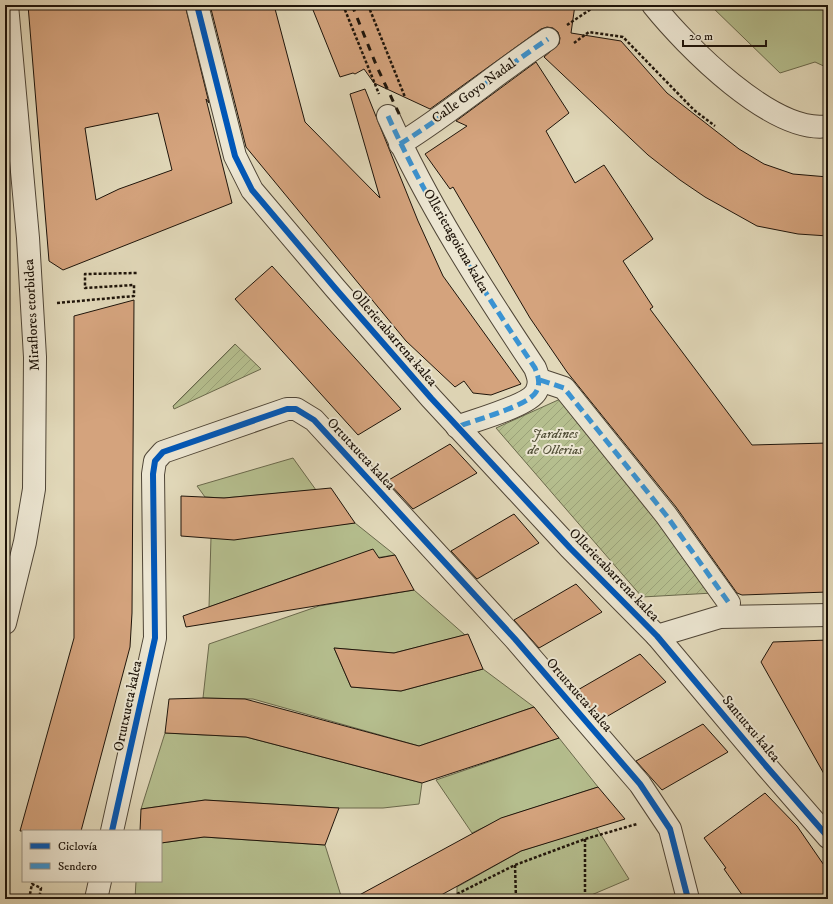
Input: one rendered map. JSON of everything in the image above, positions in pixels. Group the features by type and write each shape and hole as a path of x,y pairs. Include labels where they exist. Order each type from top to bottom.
{"street":[{"name":"Miraflores etorbidea","path":"5,623 25,542 34,489 35,357 27,230 7,5"},
{"name":"Ollerietabarrena kalea","path":"197,5 235,156 252,190 335,288 457,427 570,548 657,636"},
{"path":"653,5 668,23 717,72 761,105 799,124 828,126"},
{"name":"Calle Goyo Nadal","path":"400,144 420,132 511,64 548,39"},
{"name":"Ollerietagoiena kalea","path":"388,116 400,144 474,274 535,368 540,380"},
{"path":"457,427 531,398 537,390 540,380 564,388 666,515 729,603"},
{"name":"Ortutxueta kalea","path":"112,830 155,638 153,474 155,461 162,452 287,410 296,409 314,420 514,639 640,784 670,829 688,899"},
{"path":"657,636 720,617 828,615"},
{"name":"Santutxu kalea","path":"657,636 828,837"},
{"path":"96,899 100,882"}],"path":[{"path":"343,5 388,116"},
{"path":"368,5 406,99"},
{"path":"582,14 597,5"},
{"path":"570,46 589,32 623,37 694,110 715,126"},
{"path":"57,304 134,296 134,285 85,288 85,274 138,273"},
{"path":"457,894 514,865 585,839 637,824"},
{"path":"585,839 585,898"},
{"path":"514,865 516,899"},
{"path":"28,899 32,884 41,888 39,899"},
{"path":"52,899 53,895 68,899"}],"green space":[{"path":"710,5 828,5 828,68 815,62 780,73"},
{"path":"235,344 261,369 174,409 173,406"},
{"name":"Jardines de Ollerias","path":"567,396 713,593 642,597 496,428"},
{"path":"293,458 316,490 224,498 205,497 197,486"},
{"path":"355,523 395,555 327,565 209,607 211,537"},
{"path":"414,590 465,635 394,653 334,648 351,687 401,691 483,669 534,707 419,746 253,699 203,698 209,644 319,606"},
{"path":"165,733 246,737 422,783 419,804 383,808 339,808 205,800 141,809"},
{"path":"559,738 598,787 505,817 472,833 436,780"},
{"path":"596,827 629,879 582,899 457,899 457,887 521,851"},
{"path":"204,837 325,845 342,899 135,899 136,882 162,882 162,843"}],"building":[{"path":"28,5 185,5 209,103 206,99 232,203 63,270 49,261","holes":["158,113 172,170 119,189 96,200 85,128"]},
{"path":"210,5 274,5 305,122 380,198 350,94 365,89 418,221 443,276 521,384 491,395 473,393 464,381 455,387 406,341 246,147"},
{"path":"311,5 575,5 571,33 621,41 667,93 739,149 764,164 793,174 828,177 828,236 798,234 757,226 705,197 680,180 648,155 544,57 559,44 560,38 558,32 553,28 547,27 541,29 430,109 374,83 364,69 355,74 353,73 340,77"},
{"path":"536,62 569,113 546,131 575,183 604,165 653,239 623,261 653,307 650,309 752,445 828,443 828,592 742,595 737,593 676,507 567,372 530,318 453,187 450,189 425,154 467,126 456,121"},
{"path":"272,266 401,409 358,435 235,299"},
{"path":"134,300 132,613 130,647 81,830 20,831 74,638 74,316"},
{"path":"450,444 477,473 413,509 387,481"},
{"path":"331,488 355,523 234,540 181,536 181,496 224,498"},
{"path":"514,514 539,543 477,579 451,551"},
{"path":"373,549 379,558 395,555 414,590 186,627 183,616"},
{"path":"576,584 602,612 539,648 514,620"},
{"path":"468,634 483,669 401,691 351,687 334,648 394,653"},
{"path":"828,640 828,781 761,662 773,642"},
{"path":"640,654 666,682 601,720 576,691"},
{"path":"169,699 245,699 419,746 534,707 559,738 422,783 246,737 165,733"},
{"path":"703,724 728,752 662,790 636,761"},
{"path":"598,787 625,819 521,851 434,899 352,899 501,818"},
{"path":"765,793 797,826 828,871 828,899 745,899 724,869 726,868 704,838"},
{"path":"205,800 339,808 325,845 204,837 162,843 162,830 140,830 141,809"}],"railway":[{"path":"352,5 377,67 401,118"}],"marked path":[{"path":"400,144 438,119 548,39"},
{"path":"388,116 420,182 456,245 535,368 538,377 539,383 536,392 523,402 500,412 457,427"},
{"path":"540,380 564,388 666,515 729,603"}],"cycle path":[{"path":"197,5 235,156 252,190 431,398 570,548 657,636 828,837"},
{"path":"112,830 155,638 153,474 155,461 163,452 287,409 296,409 314,420 515,639 640,784 670,829 688,899"}]}
